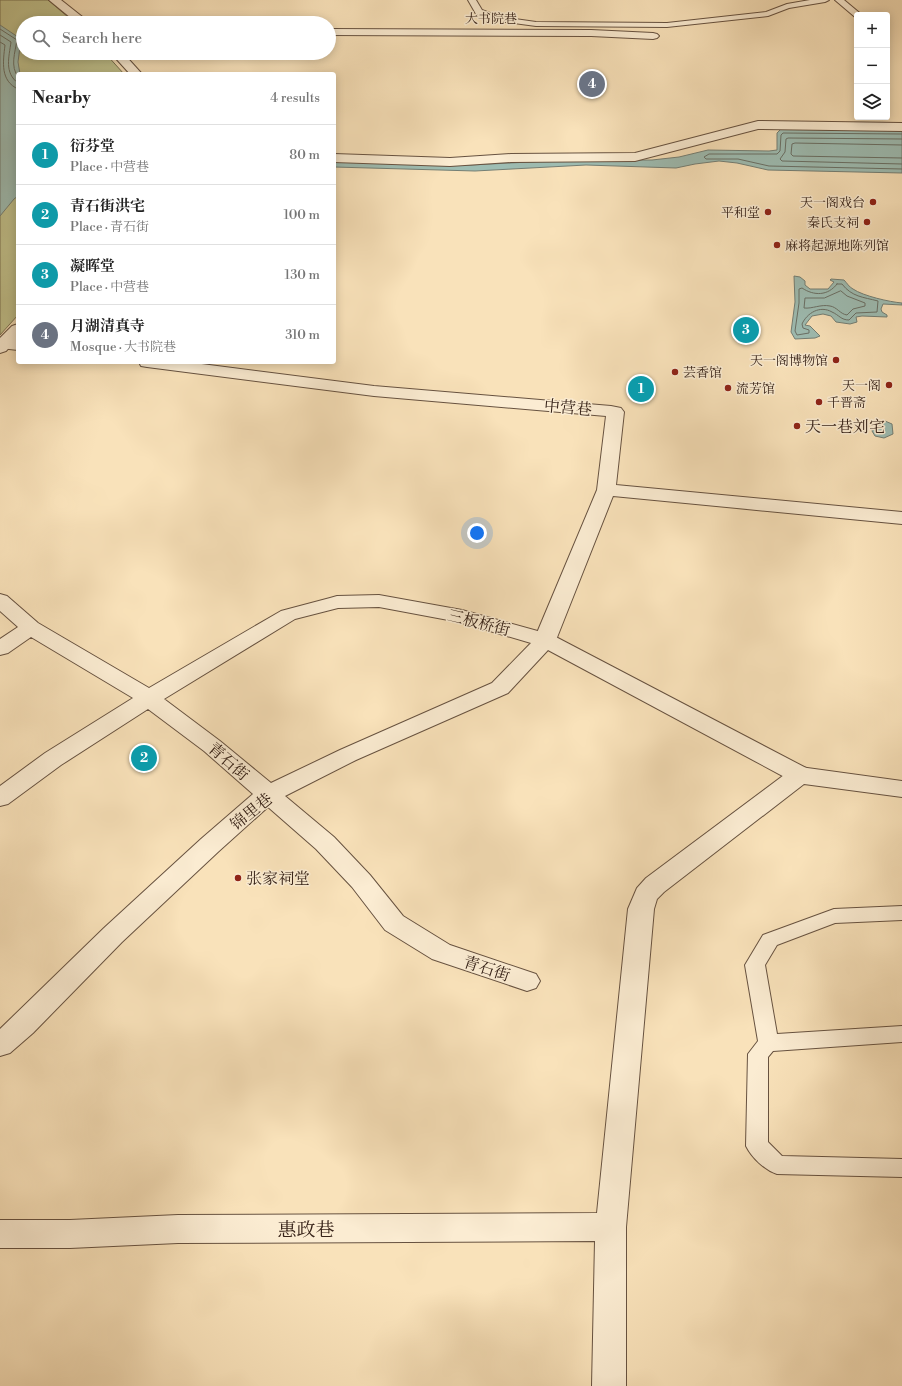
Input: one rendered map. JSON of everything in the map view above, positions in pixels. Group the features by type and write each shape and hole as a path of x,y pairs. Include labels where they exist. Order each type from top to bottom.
{"street":[{"path":"54,0 75,16"},
{"name":"大书院巷","path":"336,32 591,33 653,36"},
{"path":"123,60 134,72"},
{"path":"336,158 450,162 511,158 635,157 758,125 902,127"},
{"path":"8,346 16,332"},
{"name":"中营巷","path":"163,364 374,391 615,412 606,490"},
{"path":"544,640 606,490 902,518"},
{"name":"青石街","path":"0,600 31,628 149,698 212,746 326,843 361,881 394,922 441,952 527,981"},
{"name":"三板桥街","path":"149,698 288,615 337,602 379,601 462,616 544,640 800,775 902,789"},
{"path":"0,648 31,628"},
{"name":"锦里巷","path":"0,1045 23,1025 113,935 210,845 268,795 348,755 500,688 544,640"},
{"path":"0,798 53,759 149,698"},
{"path":"609,1386 611,1227 641,909 646,896 655,885 800,775"},
{"name":"惠政巷","path":"0,1234 70,1234 185,1229 611,1227"}],"lane":[{"path":"472,0 479,12 499,19 536,24 667,25 768,14 787,6 825,0"},
{"path":"839,0 854,12"},
{"path":"768,1043 755,965 770,940 834,916 902,913"},
{"path":"902,1034 768,1043 758,1054 757,1146 777,1165 902,1168"}],"green space":[{"path":"0,0 48,0 67,16 16,16 16,60 111,60 122,72 16,72 16,317 0,335"}],"water":[{"path":"0,25 16,36 16,60 18,60 20,72 16,72 16,198 0,216"},
{"path":"781,129 902,130 902,173 768,170 737,163 719,161 676,168 586,165 475,171 336,167 336,160 471,165 549,161 652,160 679,157 708,150 769,151 777,150 777,133"},
{"path":"794,276 800,277 805,281 805,285 810,289 828,289 834,282 830,280 831,279 844,280 857,292 902,303 902,305 883,304 881,309 887,317 856,317 857,322 850,324 836,322 831,316 823,314 812,316 805,325 810,326 820,336 815,338 795,339 791,332 795,302"},
{"path":"885,421 892,424 893,434 884,438 875,436 872,431 873,426 878,422"}],"place":[{"name":"月湖清真寺","path":"592,84"},
{"name":"天一阁戏台","path":"873,202"},
{"name":"平和堂","path":"768,212"},
{"name":"秦氏支祠","path":"867,222"},
{"name":"麻将起源地陈列馆","path":"777,245"},
{"name":"凝晖堂","path":"746,330"},
{"name":"天一阁博物馆","path":"836,360"},
{"name":"芸香馆","path":"675,372"},
{"name":"天一阁","path":"889,385"},
{"name":"流芳馆","path":"728,388"},
{"name":"衍芬堂","path":"641,389"},
{"name":"千晋斋","path":"819,402"},
{"name":"天一巷刘宅","path":"797,426"},
{"name":"青石街洪宅","path":"144,758"},
{"name":"张家祠堂","path":"238,878"}]}
